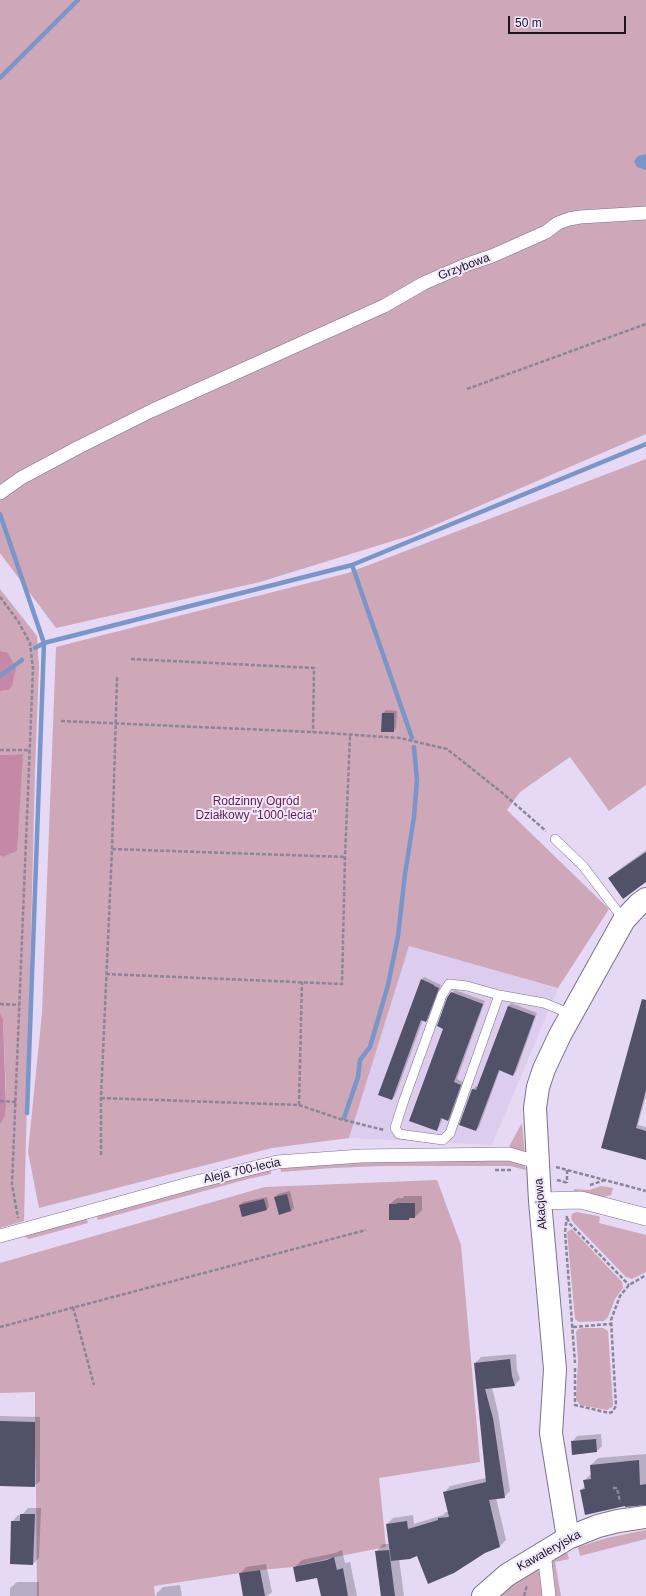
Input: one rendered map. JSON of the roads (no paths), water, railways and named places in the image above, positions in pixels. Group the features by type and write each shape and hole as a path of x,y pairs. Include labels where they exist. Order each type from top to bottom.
{"street":[{"name":"Grzybowa","path":"0,492 21,478 151,411 384,306 424,283 468,264 492,256 546,232 558,223 569,219 599,215 646,214"},
{"name":"Akacjowa","path":"568,1538 551,1433 555,1369 537,1162 535,1108 538,1087 551,1053 571,1014 624,920 639,904 646,899"},
{"name":"Aleja 700-lecia","path":"0,1236 192,1182 277,1162 361,1156 509,1154 537,1162"},
{"path":"540,1201 568,1207 581,1200 646,1217"},
{"name":"Kawaleryjska","path":"483,1596 507,1574 568,1538 598,1526 646,1517"},
{"path":"545,1561 549,1596"}],"lane":[{"path":"555,839 583,866 624,920"},
{"path":"500,996 450,1133 443,1140 398,1134 395,1128 442,995 449,984 467,986 500,996 544,1003 571,1014"}],"water":[{"path":"646,154 646,170 637,167 634,161 638,156"}],"waterway":[{"path":"0,78 78,0"},
{"path":"352,565 646,444"},
{"path":"0,514 44,643 27,1113"},
{"path":"35,648 44,643 352,565 412,738"},
{"path":"0,676 22,660"},
{"path":"344,1118 358,1077 360,1060 370,1047 388,985 398,936 405,874 414,817 417,780 414,747"}],"park label":[{"name":"Rodzinny Ogród Działkowy \"1000-lecia\"","path":"256,809"}]}
